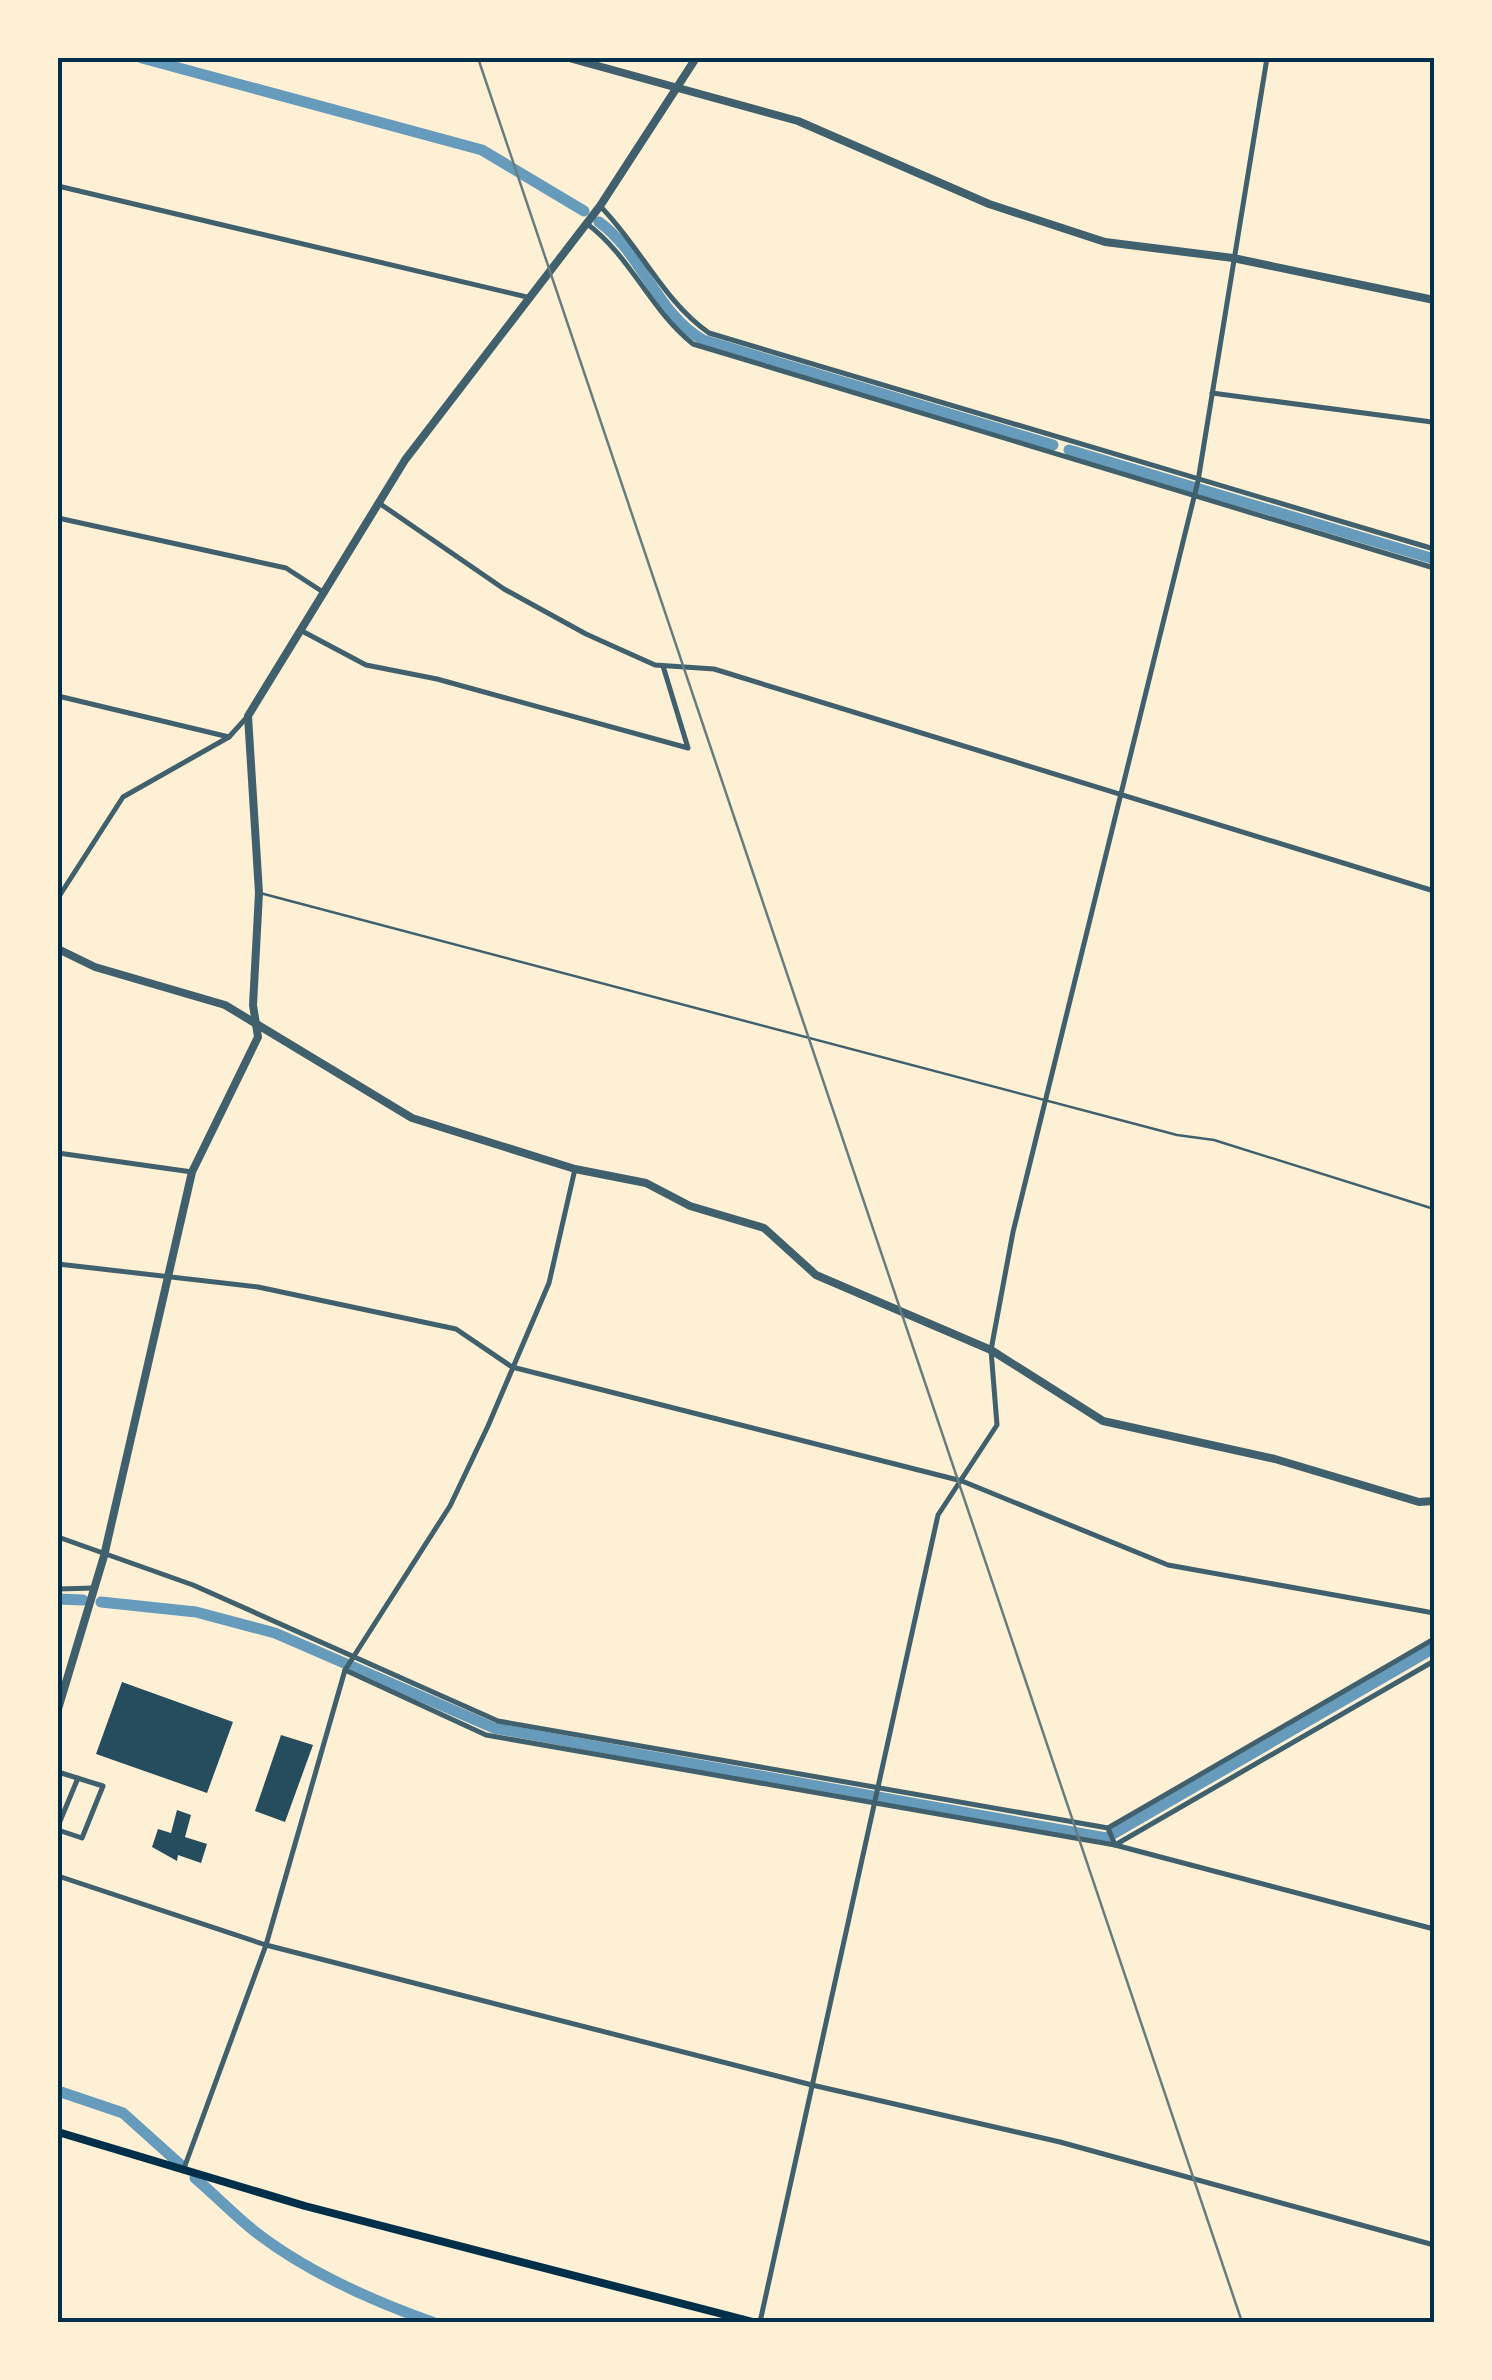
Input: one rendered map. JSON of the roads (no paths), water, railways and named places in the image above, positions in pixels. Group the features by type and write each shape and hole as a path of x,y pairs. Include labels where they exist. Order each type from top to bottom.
{"main road":[{"path":"58,2132 183,2172 757,2322"}],"street":[{"path":"569,58 798,121 989,204 1105,242 1234,258 1434,300"},
{"path":"58,898 123,797 229,737 248,716 405,460 600,206 696,58"},
{"path":"757,2322 877,1803 938,1515 997,1425 991,1350 1012,1232 1198,481 1267,58"},
{"path":"58,186 532,298"},
{"path":"600,206 629,235 688,319 709,333 1434,549"},
{"path":"586,223 613,243 674,329 693,344 1434,568"},
{"path":"1212,394 1432,422 1434,414"},
{"path":"379,504 504,589 586,634 663,666 714,670 1434,890"},
{"path":"58,518 286,568 323,592"},
{"path":"302,631 366,665 437,679 688,748 663,666"},
{"path":"58,696 229,737"},
{"path":"58,1709 104,1556 192,1172 251,1054 259,1024 253,1005 259,893 248,716"},
{"path":"58,949 95,966 195,992 259,1024 412,1118 575,1169 646,1183 690,1206 764,1228 816,1275 991,1350 1103,1421 1275,1459 1419,1502 1434,1501"},
{"path":"58,1154 192,1172"},
{"path":"183,2172 266,1944 346,1669 450,1506 549,1283 575,1169"},
{"path":"58,1264 258,1287 456,1329 512,1367 962,1481 1168,1565 1434,1613"},
{"path":"58,1537 194,1585 498,1721 1108,1828 1434,1639"},
{"path":"58,1589 94,1588"},
{"path":"1115,1845 1434,1661"},
{"path":"346,1669 486,1735 1115,1845 1434,1929"},
{"path":"58,1772 78,1777 103,1786 82,1838 58,1828 78,1777"},
{"path":"1108,1828 1115,1845"},
{"path":"58,1876 266,1944 812,2085 1060,2142 1434,2246"}],"lane":[{"path":"259,893 1177,1135 1214,1140 1434,1209"}],"waterway":[{"path":"142,58 482,150 584,211"},
{"path":"599,222 627,250 673,315 703,340 1053,445"},
{"path":"1069,450 1434,559"},
{"path":"58,1599 83,1600"},
{"path":"101,1602 196,1612 275,1633 494,1728 1106,1838 1434,1648"},
{"path":"58,2091 123,2113 182,2166"},
{"path":"195,2178 253,2230 294,2259 362,2294 432,2322"}],"railway":[{"path":"478,58 1242,2322"}]}
